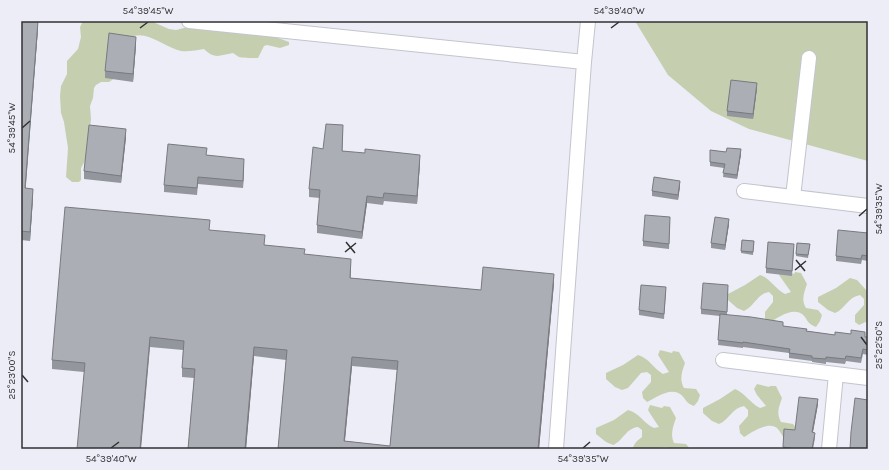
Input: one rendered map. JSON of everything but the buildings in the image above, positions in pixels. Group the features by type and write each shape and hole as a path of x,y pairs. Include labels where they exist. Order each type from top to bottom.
{"street":[{"path":"189,21 584,62"},
{"path":"556,449 588,21"},
{"path":"793,197 809,58"},
{"path":"744,191 868,206"},
{"path":"723,360 868,378"},
{"path":"829,449 836,374"}],"green space":[{"path":"83,21 153,22 169,29 176,30 192,26 273,36 289,42 289,45 280,48 267,45 264,46 258,58 245,58 239,57 233,53 215,56 211,55 204,49 181,51 146,36 134,36 129,40 115,78 109,82 101,82 94,88 90,106 91,119 87,157 81,168 81,180 79,182 72,182 66,177 68,148 61,113 60,96 61,86 67,74 67,61 78,49 81,37 80,27"},
{"path":"635,21 868,21 868,161 749,129 711,111 668,75"},
{"path":"782,270 794,274 795,272 801,273 807,284 804,296 804,305 806,308 818,310 822,315 816,327 798,312 789,312 769,323 765,319 765,312 773,302 773,296 769,292 762,295 744,311 737,308 728,300 728,294 760,275 785,294 791,292 779,275"},
{"path":"850,278 857,280 868,292 868,321 859,325 855,322 855,315 864,305 864,299 860,295 852,298 835,313 828,310 818,302 818,297 836,288"},
{"path":"660,350 672,353 673,351 679,352 685,363 681,379 682,385 684,388 696,389 700,395 694,406 676,392 667,392 647,402 643,398 642,392 651,382 651,375 647,372 641,373 628,388 622,390 615,387 606,379 606,373 623,365 638,355 645,358 663,374 669,372 658,355"},
{"path":"757,384 769,387 776,386 782,398 778,413 779,419 781,422 793,424 797,429 785,439 777,428 773,426 765,426 744,437 740,433 739,426 748,416 748,410 744,406 736,409 719,424 712,421 703,413 703,408 735,389 760,408 766,406 754,389"},
{"path":"650,405 662,408 664,406 670,407 676,418 672,434 674,443 686,444 690,449 671,449 666,447 633,449 637,441 642,437 642,430 638,427 627,432 613,445 606,442 596,434 596,428 614,420 628,410 636,413 647,424 654,428 659,427 648,410"}]}
